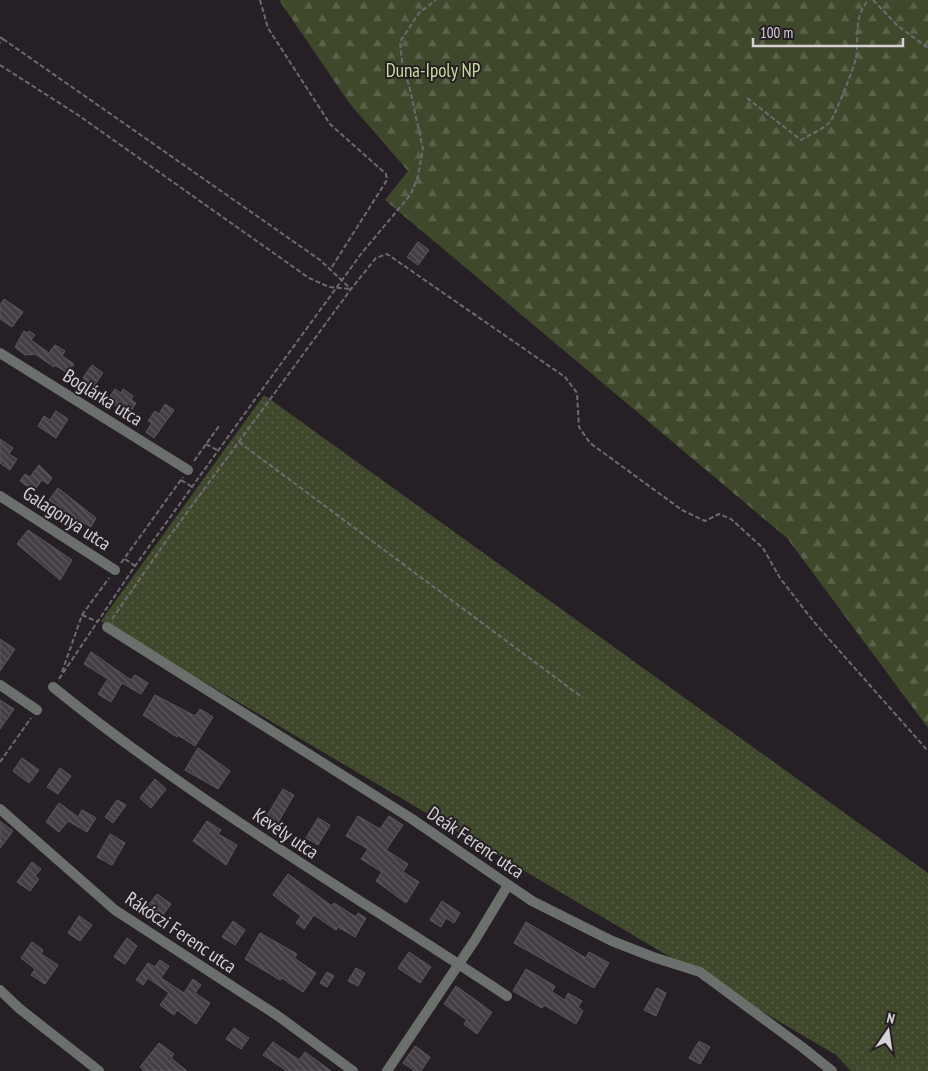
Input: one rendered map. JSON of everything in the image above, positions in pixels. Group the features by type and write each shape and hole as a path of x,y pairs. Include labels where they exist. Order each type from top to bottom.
{"street":[{"name":"Boglárka utca","path":"0,353 188,470"},
{"name":"Galagonya utca","path":"0,496 115,570"},
{"name":"Deák Ferenc utca","path":"107,628 412,819 532,901 612,941 653,958 700,972 802,1046 832,1071"},
{"path":"0,685 37,710"},
{"name":"Kevély utca","path":"53,687 109,732 263,839 442,956 459,964 507,996"},
{"name":"Rákóczi Ferenc utca","path":"0,809 115,910 278,1016 353,1071"},
{"path":"387,1071 459,964 508,885"},
{"path":"0,990 20,1009 99,1071"}],"path":[{"path":"260,0 268,28 330,124 386,174 386,180 330,270"},
{"path":"219,426 82,615 61,676 96,621 135,566 361,254 411,194 418,176 423,149 409,85 403,70 400,42 419,13 436,0"},
{"path":"747,98 801,140 824,128 832,120 856,60 858,24 863,6 868,0"},
{"path":"873,0 898,26 928,48"},
{"path":"0,37 116,116 320,260 351,289"},
{"path":"0,43 3,39"},
{"path":"0,65 78,115 309,278 338,288 351,289"},
{"path":"107,628 169,537 351,289 376,258 387,254 565,378 577,393 579,427 590,443 682,510 705,521 719,514 730,519 763,548 780,578 814,622 928,751"},
{"path":"239,442 584,698"},
{"path":"206,444 218,451"},
{"path":"181,480 192,487"},
{"path":"124,559 135,566"},
{"path":"82,615 96,621"},
{"path":"0,762 37,710"}],"green space":[{"name":"Duna-Ipoly NP","path":"279,0 928,0 928,728 787,538 385,200 408,171 350,104"},
{"path":"264,395 928,873 928,1071 851,1071 836,1055 101,621"}],"building":[{"path":"418,242 429,250 418,265 407,257"},
{"path":"4,299 23,312 12,327 0,319 0,305"},
{"path":"24,331 27,333 29,331 35,335 31,340 49,353 55,345 65,351 62,356 74,364 67,373 35,354 25,355 15,347"},
{"path":"92,365 103,373 94,386 83,378"},
{"path":"115,389 121,393 123,389 133,396 131,400 136,403 129,414 125,411 124,413 108,399"},
{"path":"165,404 174,410 154,438 146,432 152,423 148,421 155,411 159,414"},
{"path":"56,411 68,419 56,438 38,426 44,416 50,420"},
{"path":"0,439 13,448 9,454 17,459 10,470 0,463"},
{"path":"39,465 52,478 48,484 42,480 34,491 20,481 25,474 30,477"},
{"path":"58,488 96,518 91,527 81,521 79,524 59,510 61,508 49,500"},
{"path":"28,530 72,560 60,580 17,544"},
{"path":"0,639 15,649 0,671"},
{"path":"91,652 131,680 135,675 148,683 141,694 122,683 111,702 98,694 108,679 84,664"},
{"path":"155,695 195,716 200,709 213,717 195,746 143,715"},
{"path":"0,700 14,709 0,729"},
{"path":"198,748 230,771 218,789 185,770"},
{"path":"22,758 39,770 29,783 13,771"},
{"path":"60,768 71,776 58,794 47,787"},
{"path":"155,779 166,789 151,808 140,798"},
{"path":"283,789 294,795 276,826 265,819"},
{"path":"117,800 126,805 113,823 105,817"},
{"path":"59,803 78,817 82,810 96,818 87,832 68,821 59,832 46,822"},
{"path":"358,816 380,829 389,816 403,825 386,850 408,864 403,872 419,882 406,903 376,881 382,872 361,859 368,849 346,836"},
{"path":"318,818 330,825 318,845 306,838"},
{"path":"0,821 13,831 0,848"},
{"path":"207,821 221,830 218,834 237,845 226,865 193,841"},
{"path":"110,834 125,843 112,865 97,857"},
{"path":"32,862 41,869 35,876 39,879 30,891 17,882"},
{"path":"288,874 332,906 334,903 356,917 358,913 366,918 355,937 338,927 336,930 314,915 304,929 296,923 301,916 273,895"},
{"path":"157,894 171,904 162,916 148,906"},
{"path":"442,901 460,913 454,923 446,918 441,927 430,920"},
{"path":"79,916 92,925 80,941 68,933"},
{"path":"233,921 245,930 235,945 222,937"},
{"path":"526,922 586,958 589,952 609,963 594,988 514,943"},
{"path":"260,933 297,954 294,958 316,973 303,992 282,978 280,980 245,959"},
{"path":"127,938 137,946 125,964 114,957"},
{"path":"32,942 43,950 41,954 58,965 45,984 31,975 35,969 21,958"},
{"path":"409,952 431,967 420,983 398,968"},
{"path":"160,960 169,966 161,978 184,993 193,979 201,985 195,993 210,1003 196,1024 177,1010 174,1015 160,1005 169,993 148,978 143,985 136,980 148,963 155,967"},
{"path":"356,968 365,973 358,986 348,981"},
{"path":"526,969 555,986 552,992 565,1000 568,993 582,1001 578,1007 583,1011 576,1024 544,1005 542,1008 513,991"},
{"path":"327,972 334,976 327,987 320,983"},
{"path":"456,986 492,1012 477,1034 464,1024 467,1020 444,1004"},
{"path":"657,988 666,993 656,1016 644,1010"},
{"path":"234,1028 249,1038 241,1049 226,1039"},
{"path":"699,1041 710,1047 700,1064 689,1058"},
{"path":"273,1042 299,1060 305,1052 331,1071 287,1071 263,1055"},
{"path":"159,1043 174,1054 171,1058 187,1071 144,1071 140,1067"},
{"path":"415,1046 430,1057 421,1071 415,1071 403,1063"}]}
